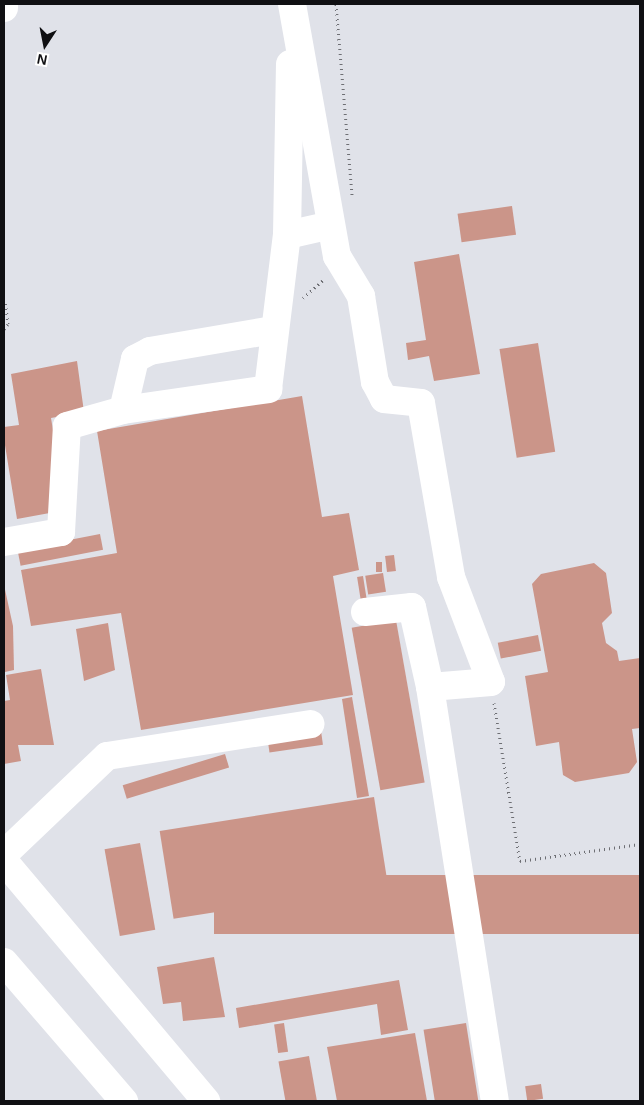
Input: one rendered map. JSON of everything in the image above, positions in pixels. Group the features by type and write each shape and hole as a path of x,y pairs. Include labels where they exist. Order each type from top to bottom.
{"street":[{"path":"292,7 332,225 342,264 361,296 376,382 384,399 421,403 451,576 491,682 430,686"},
{"path":"4,542 61,532 67,426 123,410 268,389 273,330 287,235 292,7"},
{"path":"287,235 332,225"},
{"path":"123,410 135,359 150,351 273,330"},
{"path":"365,612 412,607 430,686 495,1101"},
{"path":"4,854 107,756 312,724"},
{"path":"4,861 206,1101"},
{"path":"4,962 124,1101"}],"path":[{"path":"336,4 352,201"},
{"path":"299,301 342,264"},
{"path":"4,329 8,324 5,301"},
{"path":"491,682 520,861 640,844"}],"building":[{"path":"512,206 516,235 462,242 458,214"},
{"path":"459,254 480,374 434,381 429,356 408,360 406,343 426,340 414,262"},
{"path":"538,343 555,452 517,458 499,349"},
{"path":"77,361 84,412 51,418 66,510 17,519 4,439 4,427 19,425 11,374"},
{"path":"302,396 322,517 349,513 359,570 333,576 353,695 141,730 121,613 31,626 21,570 117,553 97,431"},
{"path":"100,534 103,550 21,566 18,550"},
{"path":"394,555 396,571 387,572 385,556"},
{"path":"376,562 382,562 382,572 376,572"},
{"path":"594,563 606,573 612,613 602,623 606,643 617,651 619,661 640,658 640,728 632,729 637,762 629,773 575,782 563,775 559,742 536,746 525,676 548,672 532,584 541,574"},
{"path":"383,573 386,592 368,595 365,576"},
{"path":"363,576 368,608 362,609 357,577"},
{"path":"4,585 13,626 14,670 5,672"},
{"path":"396,620 425,782 380,790 352,628"},
{"path":"108,623 115,670 84,681 76,629"},
{"path":"538,635 541,651 501,659 498,643"},
{"path":"41,669 54,745 18,745 21,761 4,764 4,701 10,700 6,675"},
{"path":"352,697 369,796 357,798 342,699"},
{"path":"321,731 323,745 269,752 268,739"},
{"path":"225,754 229,767 127,799 123,785"},
{"path":"374,797 388,885 174,919 160,831"},
{"path":"140,843 155,930 120,936 105,849"},
{"path":"214,875 640,875 640,934 214,934"},
{"path":"214,957 225,1017 183,1021 181,1002 163,1004 157,967"},
{"path":"399,980 408,1030 381,1035 377,1004 239,1028 236,1008"},
{"path":"284,1023 288,1052 278,1053 274,1024"},
{"path":"466,1023 478,1101 435,1101 424,1030"},
{"path":"415,1033 427,1101 337,1101 327,1047"},
{"path":"309,1056 317,1101 285,1101 278,1061"},
{"path":"541,1084 543,1099 527,1101 525,1086"}]}
